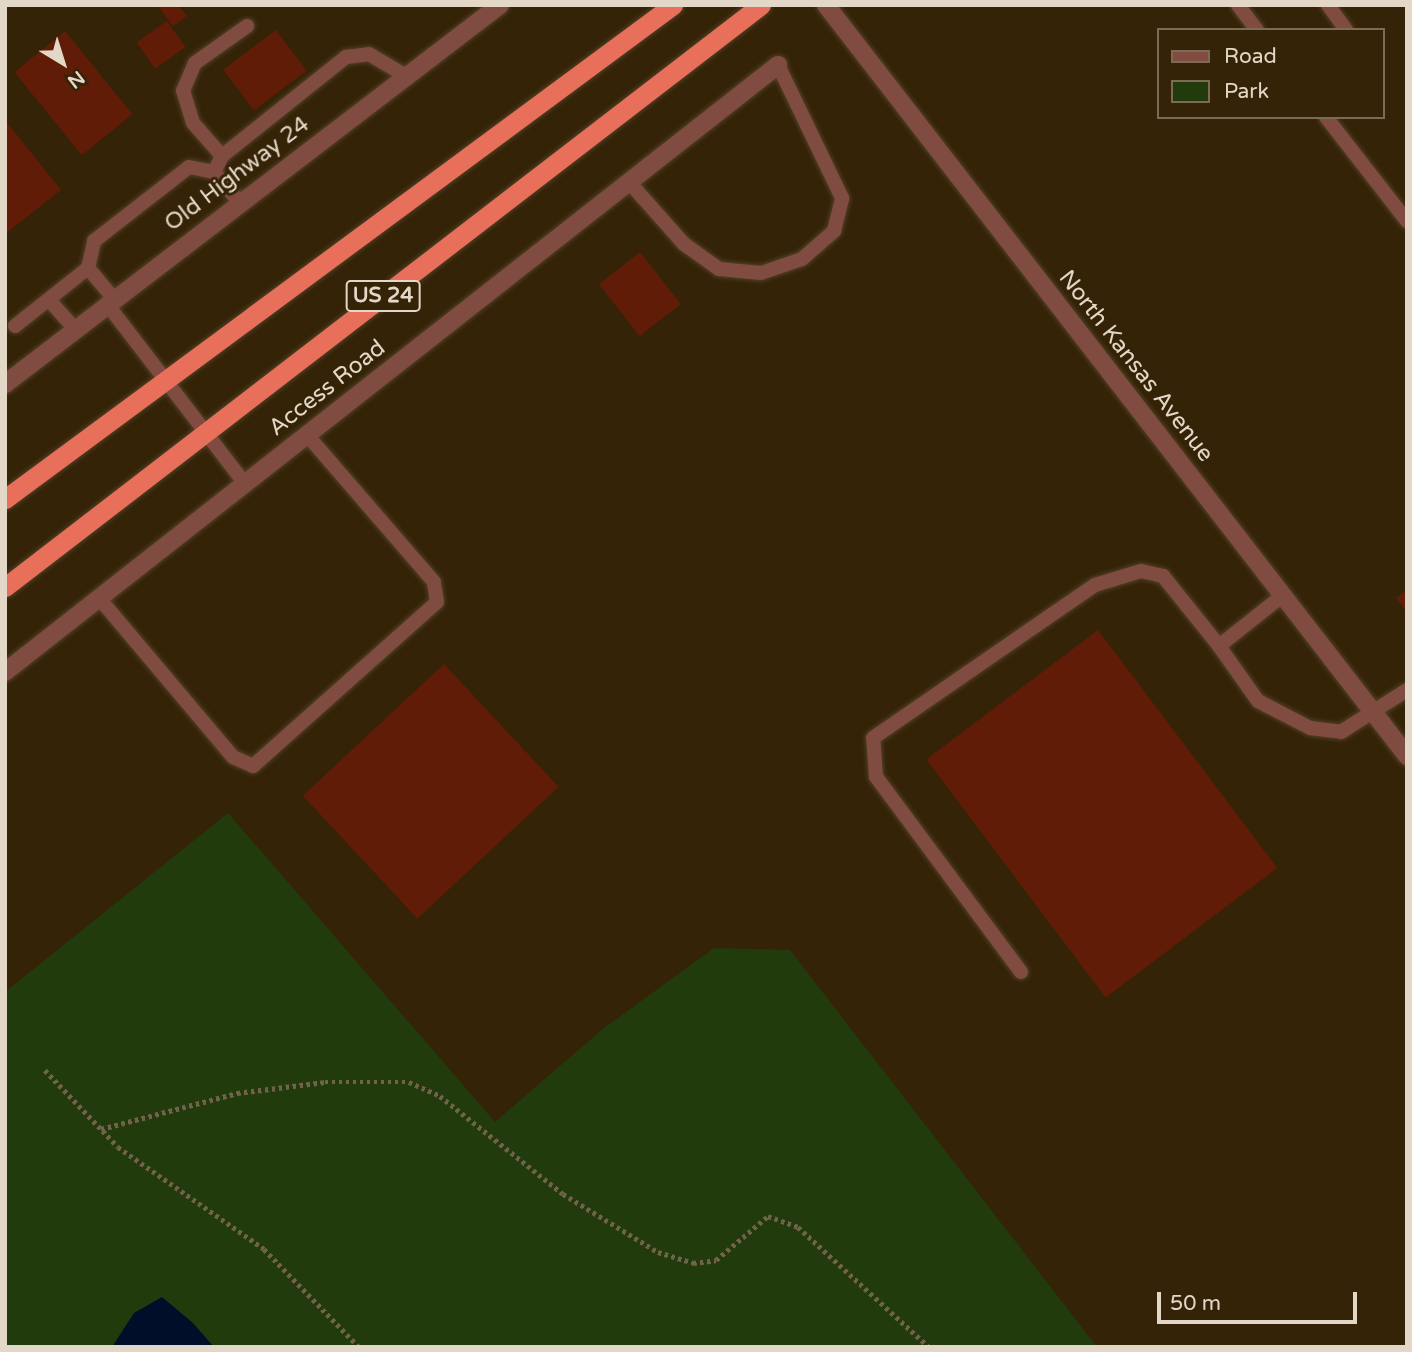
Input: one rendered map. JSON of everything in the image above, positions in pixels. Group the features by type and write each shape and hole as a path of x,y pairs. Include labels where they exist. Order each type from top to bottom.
{"highway":[{"name":"US 24","path":"5,499 163,379 673,5"},
{"name":"US 24","path":"5,587 204,431 761,5"}],"street":[{"name":"Old Highway 24","path":"5,384 500,5"},
{"name":"North Kansas Avenue","path":"826,5 1407,756"},
{"name":"Access Road","path":"5,672 778,65"}],"lane":[{"path":"1238,5 1255,28"},
{"path":"1328,5 1345,28"},
{"path":"222,156 193,123 183,91 195,63 247,26"},
{"path":"214,172 222,156 346,57 369,54 406,76"},
{"path":"629,182 684,244 719,269 761,273 802,258 834,231 842,198 778,65"},
{"path":"1328,119 1407,220"},
{"path":"15,326 88,268 94,241 189,167 214,172 240,203"},
{"path":"88,268 163,379 245,484"},
{"path":"49,300 75,329"},
{"path":"99,598 233,757 253,766 437,602 434,582 307,435"},
{"path":"1020,972 876,777 873,738 1095,585 1141,571 1163,576 1219,646 1258,701 1287,721 1341,732 1375,715 1407,690"},
{"path":"1219,646 1282,596"}],"path":[{"path":"46,1070 101,1129 264,1249 359,1347"},
{"path":"101,1129 237,1093 325,1082 409,1082 440,1096 563,1194 658,1252 693,1263 716,1260 768,1216 798,1227 929,1347"}],"green space":[{"path":"228,813 495,1122 604,1028 714,948 790,950 1097,1347 5,1347 5,992"}],"water":[{"path":"162,1297 193,1323 214,1347 112,1347 134,1313"}],"building":[{"path":"157,5 178,5 187,16 173,26"},
{"path":"167,21 185,47 155,68 137,42"},
{"path":"276,30 307,71 254,110 223,70"},
{"path":"65,31 132,114 82,155 14,72"},
{"path":"5,120 61,190 5,234"},
{"path":"640,252 681,304 640,336 599,284"},
{"path":"1407,590 1407,612 1396,598"},
{"path":"1098,630 1277,868 1106,997 926,759"},
{"path":"444,664 559,787 417,918 303,796"}]}
